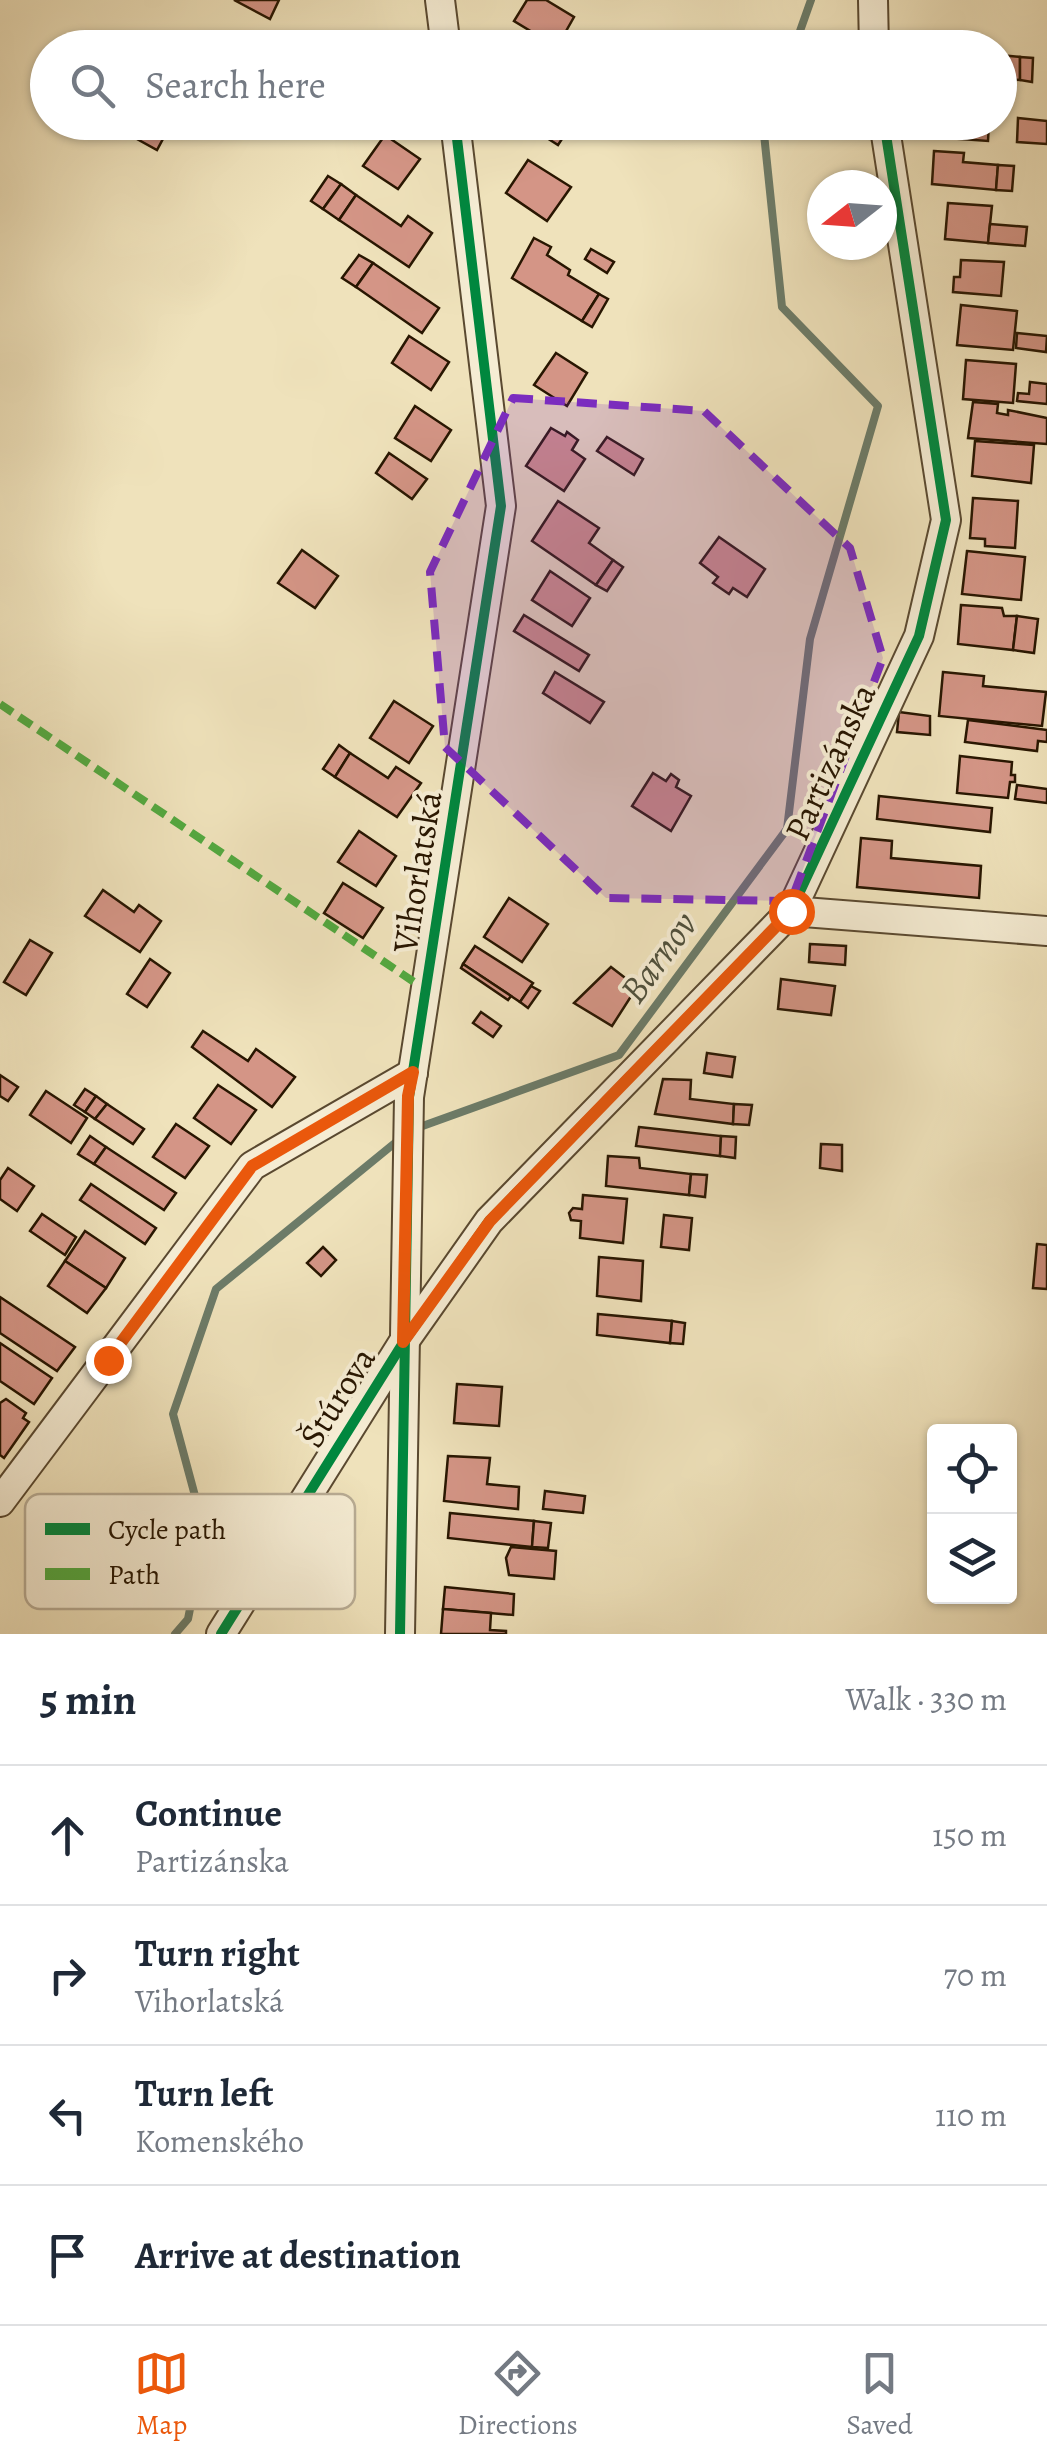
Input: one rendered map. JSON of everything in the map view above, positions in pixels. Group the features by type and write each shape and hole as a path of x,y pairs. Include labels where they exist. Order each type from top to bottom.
{"street":[{"path":"440,0 444,30"},
{"path":"873,0 874,30"},
{"name":"Vihorlatská","path":"400,1634 411,1084 501,506 457,140"},
{"name":"Partizánska","path":"403,1342 490,1221 791,911 920,636 946,520 887,140"},
{"path":"791,911 1047,930"},
{"path":"0,1502 252,1166 411,1084"},
{"name":"Štúrova","path":"308,1494 403,1342"},
{"name":"Štúrova","path":"221,1634 237,1609"}],"highlighted area":[{"path":"513,398 704,411 850,548 883,658 791,901 606,898 445,747 430,572"}],"building":[{"path":"234,0 279,0 270,19"},
{"path":"527,0 546,0 574,17 567,30 529,30 514,21"},
{"path":"1017,57 1020,57 1017,80"},
{"path":"1020,57 1033,58 1032,82 1020,80"},
{"path":"1018,118 1047,121 1047,144 1017,142"},
{"path":"139,140 162,140 157,150"},
{"path":"381,140 392,140 420,159 398,189 363,166"},
{"path":"934,151 964,153 963,162 998,165 996,190 932,184"},
{"path":"528,160 571,187 547,221 506,193"},
{"path":"998,165 1014,166 1012,191 996,190"},
{"path":"328,176 341,184 323,209 311,201"},
{"path":"341,184 356,195 339,220 323,209"},
{"path":"356,195 401,226 408,216 432,233 409,267 339,220"},
{"path":"948,203 992,206 988,243 945,239"},
{"path":"990,224 1027,227 1025,246 988,243"},
{"path":"534,238 551,247 547,255 570,270 568,275 599,294 582,321 512,278"},
{"path":"591,249 614,262 607,273 585,259"},
{"path":"359,255 373,263 356,287 342,278"},
{"path":"961,260 1004,262 1001,296 953,292 954,277 960,277"},
{"path":"373,263 439,308 422,333 356,287"},
{"path":"599,294 608,299 592,327 582,321"},
{"path":"961,305 1017,311 1013,350 957,345"},
{"path":"1017,333 1047,336 1046,352 1016,348"},
{"path":"409,336 449,362 431,390 392,363"},
{"path":"556,353 587,373 567,406 534,385"},
{"path":"966,360 1016,364 1013,403 963,399"},
{"path":"1030,382 1047,384 1047,404 1017,401 1018,393 1029,394"},
{"path":"973,402 998,404 997,413 1008,415 1008,410 1047,418 1047,444 968,438"},
{"path":"415,406 451,430 431,461 395,438"},
{"path":"551,428 578,440 572,450 585,459 564,491 526,466"},
{"path":"607,437 643,459 634,475 597,451"},
{"path":"975,441 1034,445 1031,483 972,476"},
{"path":"389,453 427,479 412,499 376,473"},
{"path":"973,498 1018,501 1015,548 985,546 985,539 970,538"},
{"path":"558,501 599,528 589,543 613,560 596,585 532,541"},
{"path":"719,537 765,569 747,597 733,588 729,594 713,583 718,577 700,563"},
{"path":"302,550 338,576 315,608 278,583"},
{"path":"967,551 1025,557 1021,600 962,594"},
{"path":"613,560 623,567 607,591 596,585"},
{"path":"550,571 590,598 572,626 532,600"},
{"path":"961,605 1002,608 1004,616 1017,616 1013,650 958,644"},
{"path":"524,615 589,655 579,671 514,631"},
{"path":"1017,616 1038,619 1034,653 1013,650"},
{"path":"555,672 604,702 590,723 543,693"},
{"path":"943,672 984,676 983,686 1046,692 1042,726 939,716"},
{"path":"394,701 433,726 409,763 370,738"},
{"path":"899,712 930,716 930,735 897,732"},
{"path":"968,720 1047,730 1047,742 1038,741 1037,751 965,742"},
{"path":"339,745 350,753 335,777 323,769"},
{"path":"350,753 388,778 396,767 421,783 397,817 335,777"},
{"path":"960,756 1012,762 1015,782 1010,782 1008,798 957,793"},
{"path":"653,773 666,781 671,774 679,780 676,787 691,796 671,831 632,806"},
{"path":"1017,785 1047,789 1047,803 1015,799"},
{"path":"879,796 992,808 990,832 877,819"},
{"path":"359,831 396,856 376,886 338,862"},
{"path":"861,838 892,841 891,858 981,866 979,898 857,887"},
{"path":"343,883 383,908 363,938 324,913"},
{"path":"103,890 134,912 139,905 161,921 140,952 85,916"},
{"path":"509,898 548,924 522,962 484,937"},
{"path":"30,940 52,953 26,995 4,982"},
{"path":"810,944 846,946 845,965 809,962"},
{"path":"475,946 533,983 520,1002 463,964"},
{"path":"150,959 170,973 147,1007 127,994"},
{"path":"463,964 511,996 508,1000 461,968"},
{"path":"611,967 637,987 612,1026 574,1003"},
{"path":"781,979 835,986 831,1015 778,1009"},
{"path":"531,986 540,991 528,1008 520,1002"},
{"path":"481,1012 501,1026 493,1037 473,1023"},
{"path":"203,1031 248,1061 256,1049 295,1077 272,1107 192,1047"},
{"path":"707,1053 735,1057 732,1077 704,1073"},
{"path":"0,1075 18,1087 8,1101 0,1096"},
{"path":"663,1079 691,1080 690,1099 734,1104 733,1124 655,1114"},
{"path":"218,1085 256,1110 231,1144 194,1118"},
{"path":"85,1089 96,1096 85,1112 74,1105"},
{"path":"46,1091 87,1118 71,1143 30,1115"},
{"path":"96,1096 107,1104 95,1119 85,1112"},
{"path":"107,1104 144,1129 133,1144 95,1119"},
{"path":"734,1104 752,1105 749,1125 733,1124"},
{"path":"176,1124 209,1146 185,1178 153,1157"},
{"path":"639,1127 721,1136 720,1156 636,1146"},
{"path":"90,1136 106,1147 94,1164 78,1154"},
{"path":"721,1136 736,1137 735,1158 720,1156"},
{"path":"821,1144 842,1145 842,1171 820,1168"},
{"path":"106,1147 176,1193 164,1210 94,1164"},
{"path":"608,1156 639,1158 640,1168 691,1174 689,1195 606,1186"},
{"path":"8,1168 34,1186 17,1211 0,1199 0,1180"},
{"path":"691,1174 707,1175 705,1197 689,1195"},
{"path":"91,1184 156,1228 145,1244 80,1200"},
{"path":"583,1195 627,1199 623,1243 580,1238 581,1221 571,1220 569,1213 573,1208 582,1209"},
{"path":"42,1214 76,1237 65,1255 30,1231"},
{"path":"664,1215 692,1218 689,1250 661,1247"},
{"path":"85,1231 125,1258 106,1288 65,1261"},
{"path":"1037,1244 1047,1245 1047,1289 1033,1288"},
{"path":"323,1247 336,1260 321,1276 307,1263"},
{"path":"599,1257 643,1261 641,1301 597,1296"},
{"path":"65,1261 106,1288 87,1313 48,1286"},
{"path":"0,1297 75,1347 57,1371 0,1333"},
{"path":"598,1314 672,1321 670,1343 597,1335"},
{"path":"672,1321 685,1323 683,1344 670,1343"},
{"path":"0,1343 52,1378 34,1404 0,1381"},
{"path":"457,1384 502,1387 499,1426 454,1423"},
{"path":"6,1399 26,1413 23,1418 29,1422 4,1458 0,1455 0,1403"},
{"path":"448,1456 490,1458 487,1484 519,1487 518,1509 444,1501"},
{"path":"545,1491 585,1496 583,1513 543,1509"},
{"path":"450,1513 534,1521 532,1547 448,1538"},
{"path":"534,1521 551,1523 548,1548 532,1547"},
{"path":"511,1547 556,1551 554,1579 509,1575 506,1558"},
{"path":"445,1587 514,1594 513,1615 443,1609"},
{"path":"443,1609 491,1613 490,1630 506,1634 441,1634"}],"waterway":[{"name":"Barnov","path":"800,30 811,0"},
{"name":"Barnov","path":"417,1128 619,1055 787,829 810,639 878,406 782,307 765,140"},
{"name":"Barnov","path":"195,1494 173,1414 216,1289 401,1138"},
{"name":"Barnov","path":"175,1634 188,1619 190,1609"}],"marked path":[{"path":"0,704 426,990"}],"cycle path":[{"path":"400,1634 409,1097 501,506 457,140"},
{"path":"309,1494 403,1343 489,1221 791,911 919,636 946,520 887,140"},
{"path":"221,1634 237,1609"}],"route":[{"path":"108,1360 252,1166 413,1072 408,1096 403,1342 490,1221 791,911"}]}
